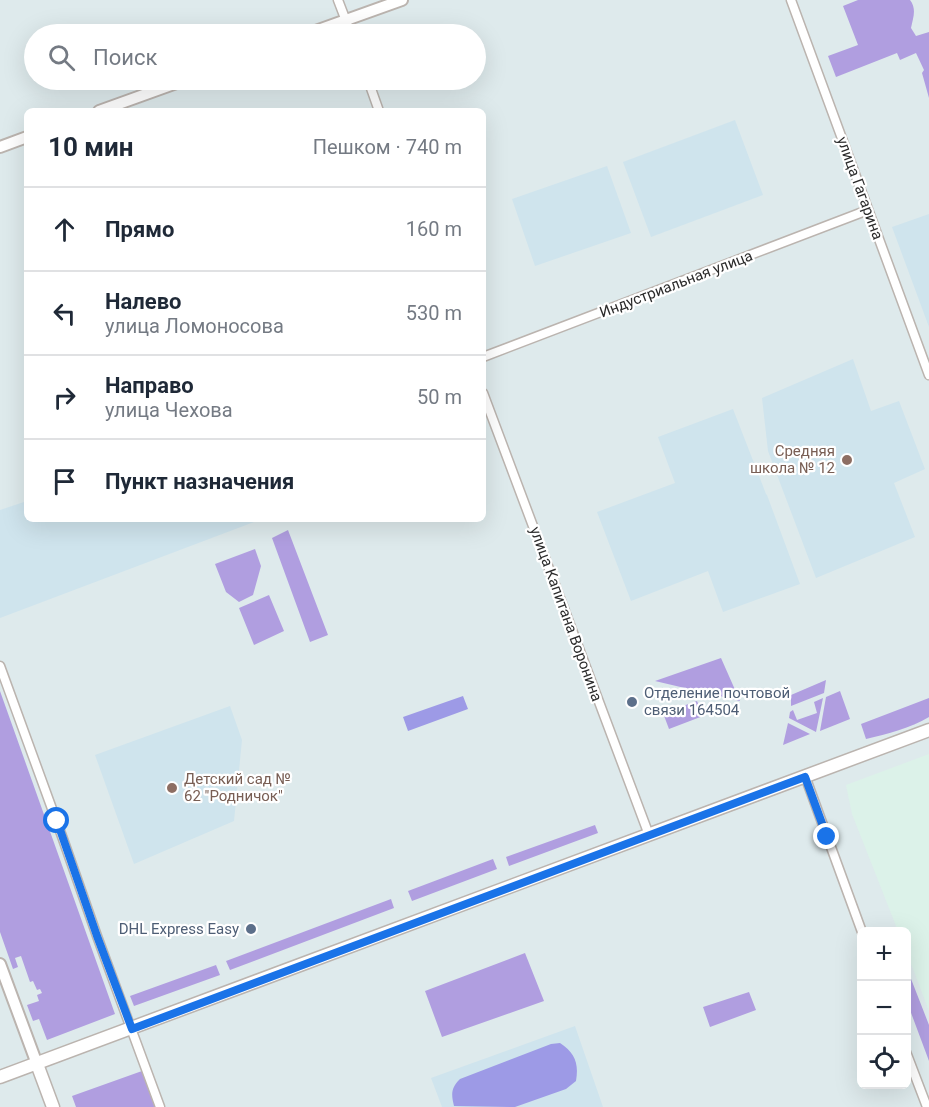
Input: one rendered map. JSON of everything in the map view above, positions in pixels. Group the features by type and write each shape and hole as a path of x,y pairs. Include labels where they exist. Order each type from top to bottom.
{"main road":[{"path":"0,1077 929,730"},
{"path":"37,1064 53,1107"}],"street":[{"path":"338,0 347,24"},
{"path":"335,24 402,0"},
{"name":"улица Гагарина","path":"791,0 929,375"},
{"path":"107,108 157,90"},
{"path":"372,90 378,108"},
{"path":"0,147 24,138"},
{"name":"Индустриальная улица","path":"486,356 868,210"},
{"name":"улица Капитана Воронина","path":"486,401 649,835"},
{"path":"0,666 160,1107"},
{"path":"805,777 860,927"},
{"path":"0,964 37,1064"},
{"path":"911,1066 926,1106"}],"shaded area":[{"path":"858,0 910,0 914,10 911,28 916,36 929,32 929,98 922,73 924,70 916,53 900,60 897,53 836,77 828,56 858,45 843,6"},
{"path":"735,120 763,195 651,237 623,162"},
{"path":"607,166 631,233 535,266 512,199"},
{"path":"929,214 929,327 892,227"},
{"name":"Средняя школа № 12","path":"853,359 871,411 899,401 925,469 894,483 915,537 816,578 768,451 762,398"},
{"path":"733,409 800,584 723,612 708,571 631,601 597,512 675,483 658,437"},
{"path":"24,502 24,522 254,522 0,618 0,510"},
{"path":"288,530 328,635 310,642 272,538"},
{"path":"255,549 261,566 253,595 239,602 226,592 215,564"},
{"path":"269,595 284,631 254,645 239,608"},
{"path":"721,658 740,701 655,681"},
{"path":"826,680 824,693 791,706 791,695"},
{"path":"0,691 115,1014 47,1040 39,1019 33,1021 27,1005 39,1001 37,995 42,993 40,989 37,990 33,981 30,982 21,956 15,958 18,967 13,969 0,932"},
{"path":"840,691 850,719 820,731 826,697"},
{"path":"463,696 468,709 408,731 403,717"},
{"path":"823,698 816,732 789,718 793,710 797,720 817,713 814,702"},
{"path":"929,698 929,717 899,730 866,739 861,724"},
{"path":"697,701 703,716 669,729 663,713"},
{"name":"Детский сад № 62 \"Родничок\"","path":"230,706 242,740 234,821 134,864 95,755"},
{"path":"788,723 810,734 783,745"},
{"path":"929,754 929,1011 911,964 911,927 896,927 852,814 846,785"},
{"path":"595,825 598,833 509,866 506,857"},
{"path":"493,859 497,869 412,901 408,891"},
{"path":"391,899 394,908 230,970 226,961"},
{"path":"525,953 544,1001 442,1037 425,991"},
{"path":"216,965 220,975 134,1006 130,996"},
{"path":"911,979 929,1025 929,1061 911,1013"},
{"path":"749,992 756,1010 710,1027 703,1007"},
{"path":"575,1026 603,1107 442,1107 431,1078"},
{"path":"560,1043 575,1059 577,1069 576,1081 566,1089 515,1107 454,1106 452,1091 460,1079 551,1044"},
{"path":"142,1071 156,1107 76,1107 72,1096"}],"place":[{"name":"Средняя школа № 12","path":"847,460"},
{"name":"Отделение почтовой связи 164504","path":"632,702"},
{"name":"Детский сад № 62 \"Родничок\"","path":"172,788"},
{"name":"DHL Express Easy","path":"251,929"}],"route":[{"path":"57,821 132,1029 805,777 827,837"}]}
